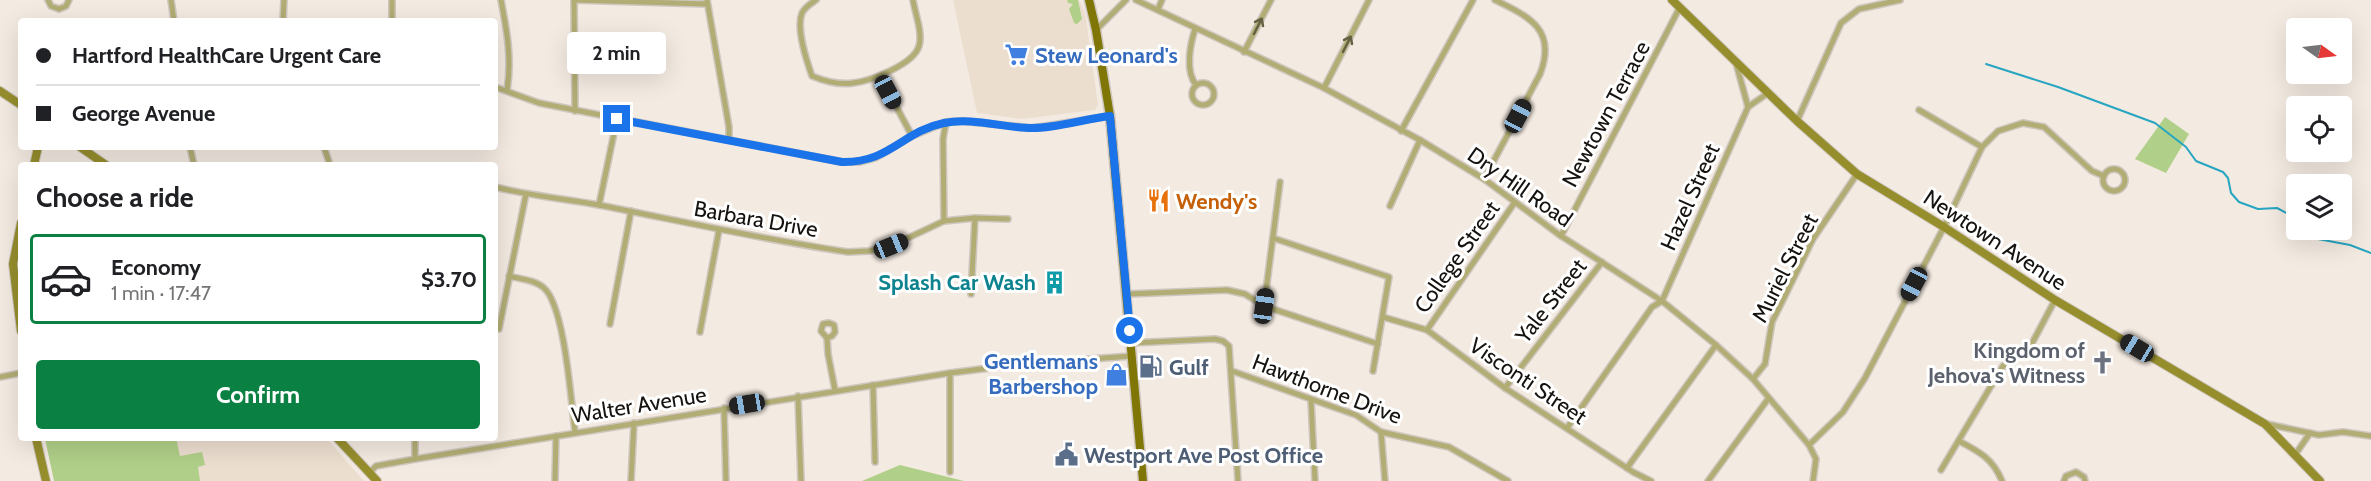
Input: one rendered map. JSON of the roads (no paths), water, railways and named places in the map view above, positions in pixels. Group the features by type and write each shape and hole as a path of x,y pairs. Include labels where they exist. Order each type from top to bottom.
{"main road":[{"path":"1089,0 1110,116 1128,294 1143,481"},
{"name":"Newtown Avenue","path":"1672,0 1797,121 1857,174 1944,227 2055,300 2265,424 2320,481"},
{"path":"0,90 18,103"},
{"path":"84,150 102,162"},
{"path":"18,238 13,264 18,306"},
{"path":"37,441 46,481"},
{"path":"340,441 377,481"}],"street":[{"path":"48,0 51,6 58,9 66,6 69,0"},
{"path":"171,0 174,18"},
{"path":"283,18 284,0"},
{"path":"392,0 392,18"},
{"path":"501,0 509,39 510,72 507,91"},
{"path":"575,111 574,0 707,2 729,127 729,139"},
{"path":"816,0 808,5 802,14 800,25 806,60 812,76 834,82 853,83 880,76 914,56 920,45 913,0"},
{"path":"1096,30 1126,0"},
{"name":"Dry Hill Road","path":"1136,0 1324,88 1420,140 1484,179 1561,236 1662,301 1716,345 1752,380 1809,445"},
{"path":"1158,9 1162,0"},
{"path":"1244,52 1271,0"},
{"path":"1324,88 1369,0"},
{"path":"1401,131 1473,0"},
{"path":"1484,179 1540,74 1545,60 1545,44 1541,31 1534,22 1496,0"},
{"path":"1797,121 1841,23 1859,9 1900,0"},
{"name":"Newtown Terrace","path":"1561,236 1680,7"},
{"path":"1195,28 1190,52 1190,71 1196,85"},
{"path":"1735,61 1748,107 1768,93"},
{"path":"880,76 912,136"},
{"path":"1206,83 1212,87 1214,94 1212,100 1206,104 1196,102 1192,92 1196,85 1206,83"},
{"path":"498,88 539,103 575,111 842,162 860,162 875,158 912,136 946,122 961,121 1033,128 1110,116"},
{"name":"Hazel Street","path":"1662,301 1748,107"},
{"path":"1919,110 1982,147"},
{"path":"600,205 617,119"},
{"path":"944,221 943,139 946,122"},
{"path":"1813,481 1815,459 1809,445 1844,412 1860,386 1944,227 1982,147 1998,131 2023,123 2044,127 2092,171 2104,176"},
{"path":"1390,206 1420,140"},
{"path":"2110,169 2119,170 2125,177 2124,186 2119,190 2110,191 2104,184 2104,176 2110,169"},
{"name":"Muriel Street","path":"1752,380 1765,364 1772,322 1813,239 1857,174"},
{"path":"1264,306 1280,182"},
{"name":"Barbara Drive","path":"498,188 848,252 891,246 944,221 975,218 1008,219"},
{"path":"499,329 526,194"},
{"name":"College Street","path":"1427,330 1515,202"},
{"path":"610,324 631,211"},
{"path":"971,294 975,218"},
{"path":"700,332 719,230"},
{"path":"1274,238 1389,277 1373,371"},
{"name":"Yale Street","path":"1505,388 1602,262"},
{"path":"510,276 539,284 549,293 558,319 564,348 575,432"},
{"path":"1128,294 1227,290 1245,294 1264,306 1378,344"},
{"path":"1941,470 2003,366 2030,347 2055,300"},
{"path":"1567,428 1652,307 1662,301"},
{"name":"Visconti Street","path":"1383,317 1427,330 1505,388 1630,470 1652,481"},
{"path":"827,338 834,390"},
{"path":"1131,343 1215,339 1229,346 1238,481"},
{"path":"1631,481 1630,470 1716,345"},
{"name":"Walter Avenue","path":"369,472 376,466 415,459 834,390 1021,364 1132,356"},
{"name":"Hawthorne Drive","path":"1232,371 1356,415 1382,432 1449,447 1508,481"},
{"path":"0,376 18,373"},
{"path":"950,373 950,472"},
{"path":"873,385 875,462"},
{"path":"798,396 801,481"},
{"path":"1708,481 1768,399"},
{"path":"1311,400 1315,481"},
{"path":"724,408 726,481"},
{"path":"631,481 634,423"},
{"path":"2265,424 2310,433 2350,433 2371,436"},
{"path":"1382,432 1385,481"},
{"path":"2295,455 2310,433"},
{"path":"555,481 556,436"},
{"path":"415,441 415,459"},
{"path":"1959,441 1984,454 1995,465 2002,481"},
{"path":"2064,481 2066,476 2076,472 2084,477 2085,481"}],"waterway":[{"path":"1986,64 2058,87 2155,123 2186,147 2196,161 2223,172 2228,178 2231,193 2239,202 2258,209 2277,208 2286,213"},
{"path":"2323,240 2350,245 2371,253"}],"place":[{"name":"Stew Leonard's","path":"1017,55"},
{"name":"Wendy's","path":"1158,201"},
{"name":"Splash Car Wash","path":"1054,282"},
{"name":"Kingdom of Jehova's Witness","path":"2103,363"},
{"name":"Gulf","path":"1151,367"},
{"name":"Gentlemans Barbershop","path":"1116,374"},
{"name":"Westport Ave Post Office","path":"1066,455"}]}
